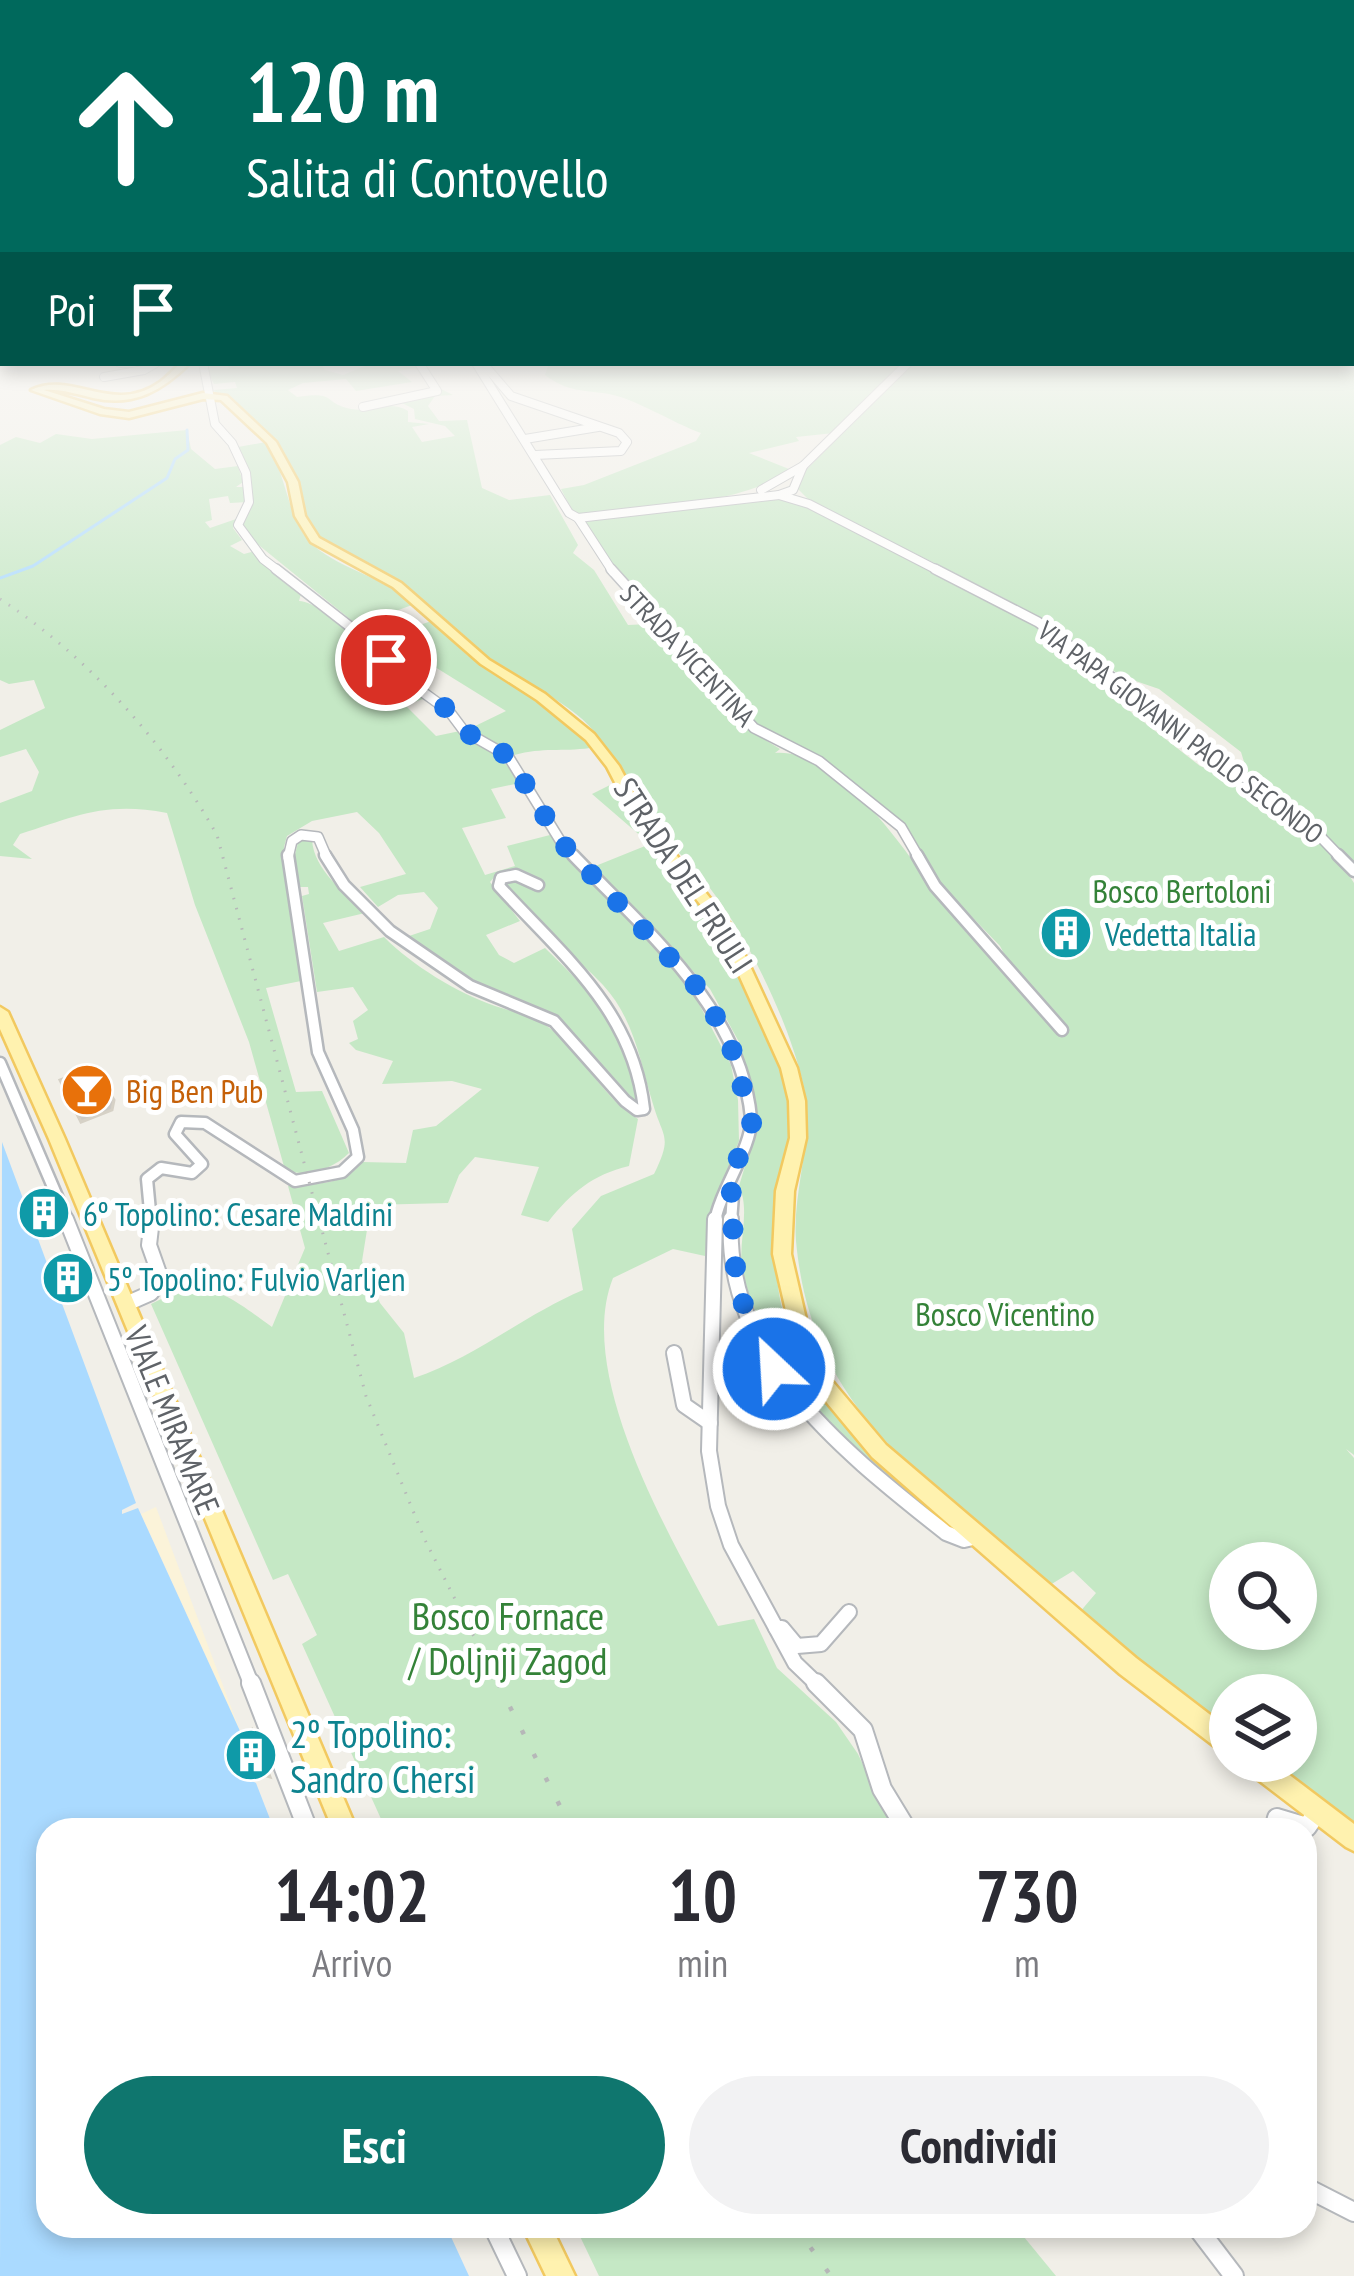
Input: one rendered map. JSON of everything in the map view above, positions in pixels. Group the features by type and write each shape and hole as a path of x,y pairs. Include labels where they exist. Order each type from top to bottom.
{"main road":[{"name":"STRADA DEL FRIULI","path":"276,452 293,482 300,516 324,548 398,585 485,662 582,728 613,766 648,828 707,898 752,977 794,1084 798,1138 785,1191 782,1254 809,1360 853,1424 1128,1666 1209,1728"},
{"name":"VIALE MIRAMARE","path":"0,1012 340,1818"},
{"path":"1280,1782 1354,1839"},
{"path":"542,2238 561,2276"}],"street":[{"path":"236,452 246,473 249,502 239,532 263,559 371,643 406,680 441,703 464,731 508,756 561,842 702,992 730,1043 752,1122 715,1216 710,1423 718,1506 731,1544 775,1628 809,1682 863,1730 882,1789 900,1818"},
{"name":"STRADA VICENTINA","path":"533,452 610,572 653,622 754,728 819,761 901,827 935,886 1062,1030"},
{"path":"535,455 615,452"},
{"path":"776,491 817,452"},
{"path":"578,518 793,490 803,466"},
{"name":"VIA PAPA GIOVANNI PAOLO SECONDO","path":"793,490 809,504"},
{"name":"VIA PAPA GIOVANNI PAOLO SECONDO","path":"776,491 996,598 1062,638 1312,828 1354,871"},
{"path":"126,1304 151,1293 161,1279 147,1233 153,1206 147,1179 161,1168 192,1173 202,1164 175,1134 181,1122 205,1124 295,1181 342,1172 358,1157 352,1127 325,1075 316,1043 288,856 295,837 318,837 332,869 405,944 469,985 560,1024 623,1100 637,1110 644,1109 640,1074 623,1029 601,996 499,886 509,875 538,885"},
{"path":"0,1063 70,1222 303,1818"},
{"name":"STRADA DEL FRIULI","path":"727,1188 734,1195 733,1278 760,1347 788,1391 851,1455 946,1533 964,1540 977,1537"},
{"path":"674,1353 680,1403 693,1418 710,1423"},
{"path":"775,1628 782,1628 797,1646 820,1644 849,1612"},
{"path":"1313,1818 1318,1811"},
{"path":"1317,2193 1354,2212"},
{"path":"499,2238 517,2276"},
{"path":"1205,2238 1234,2276"}],"green space":[{"name":"Bosco Fornace / Doljnji Zagod","path":"0,452 195,452 215,469 238,466 243,482 236,487 244,487 248,502 230,503 228,496 209,499 212,520 205,522 210,528 239,518 233,528 242,540 230,546 244,554 255,551 263,564 301,594 299,601 327,613 426,698 405,705 436,736 460,731 498,754 520,783 491,789 506,818 462,828 485,875 515,866 507,846 550,835 687,981 731,1065 739,1141 710,1213 705,1256 673,1249 613,1278 604,1317 606,1361 617,1408 654,1504 718,1626 754,1619 777,1668 836,1722 858,1754 887,1818 381,1818 302,1644 317,1635 288,1574 273,1580 151,1304 187,1291 216,1292 272,1327 305,1248 288,1186 339,1179 362,1162 406,1163 413,1130 436,1126 482,1089 452,1081 382,1084 393,1061 356,1050 349,1043 358,1039 353,1021 368,1010 353,987 317,992 302,896 309,894 308,887 300,887 294,858 299,839 312,840 324,871 365,913 323,923 339,951 384,937 450,986 539,1021 566,1042 611,1096 638,1119 629,1166 584,1186 548,1222 521,1215 539,1167 475,1157 459,1175 448,1203 371,1205 362,1261 380,1303 404,1333 414,1378 583,1290 572,1229 601,1196 654,1174 663,1152 664,1138 635,1042 614,998 537,924 507,885 510,879 536,890 545,883 521,872 497,874 490,882 520,921 486,935 499,955 514,963 545,948 577,980 619,1036 636,1078 639,1100 633,1099 561,1019 467,977 406,937 430,929 438,908 424,892 398,895 378,907 360,887 406,874 379,833 357,812 312,821 287,836 284,847 301,981 266,988 296,1092 322,1091 349,1153 328,1168 302,1173 285,1170 249,1042 195,905 167,813 125,809 74,817 20,834 13,845 32,859 0,856 0,803 32,791 39,772 26,749 0,757 0,730 45,708 34,680 9,684 0,680"},
{"path":"240,452 271,452 305,537 326,555 389,587 412,605 385,615 404,631 431,621 467,655 576,728 590,748 514,755 469,729 506,711 435,667 407,674 372,637 250,538 242,524 251,506 247,467"},
{"name":"Bosco Vicentino","path":"282,452 474,452 482,488 509,500 550,495 578,545 573,553 594,570 628,625 649,624 746,728 780,749 775,753 803,757 858,795 967,933 1062,1036 1067,1029 1010,965 1000,946 945,889 890,811 824,760 756,725 605,559 584,522 751,496 803,503 1046,630 1111,680 1117,701 1200,766 1238,778 1339,860 1354,883 1354,1455 1346,1449 1354,1458 1354,1825 1298,1782 1317,1782 1317,1674 1209,1674 1209,1714 1079,1613 1096,1593 1073,1571 1050,1585 921,1476 852,1399 826,1354 807,1302 796,1241 807,1120 802,1079 774,1001 733,922 702,878 647,817 588,725 470,644 402,584 321,540 310,523 296,476"},
{"path":"667,452 752,452 794,471 722,497 595,516 573,512 561,489 584,485"},
{"name":"Bosco Bertoloni","path":"824,452 1354,452 1354,862 1307,817 1248,775 1241,752 1159,689 1121,676 1004,598 810,501 797,488 802,474"},
{"path":"614,783 726,942 766,1024 785,1077 793,1115 776,1261 781,1304 793,1342 833,1411 947,1528 826,1417 777,1353 758,1317 742,1267 744,1208 739,1186 758,1123 739,1042 710,989 593,867 650,844 592,794"},
{"path":"581,2238 1025,2238 1056,2276 599,2276"}],"sand":[{"path":"156,1507 240,1731 141,1514"}],"water":[{"path":"2,1142 136,1503 122,1514 138,1508 240,1731 233,1761 242,1776 256,1783 270,1818 36,1818 36,2238 452,2238 469,2276 0,2276"}],"building":[{"name":"Big Ben Pub","path":"93,1067 114,1100 112,1110 81,1122 60,1080"},
{"name":"2º Topolino: Sandro Chersi","path":"252,1730 270,1777 247,1770 241,1759 242,1745"}],"waterway":[{"path":"0,578 33,566 167,478 175,459 185,452"}],"railway":[{"path":"0,599 64,647 122,704 174,767 217,835 366,1396 425,1540 499,1686"},
{"path":"498,1683 566,1818"},
{"path":"804,2238 831,2276"}],"place":[{"name":"Vedetta Italia","path":"1066,933"},
{"name":"Big Ben Pub","path":"87,1090"},
{"name":"6º Topolino: Cesare Maldini","path":"44,1213"},
{"name":"5º Topolino: Fulvio Varljen","path":"68,1278"},
{"name":"2º Topolino: Sandro Chersi","path":"251,1755"}],"route":[{"path":"386,660 449,710 464,731 508,756 552,831 685,971 730,1043 752,1122 727,1188 734,1195 733,1278 760,1347 774,1369"}]}
